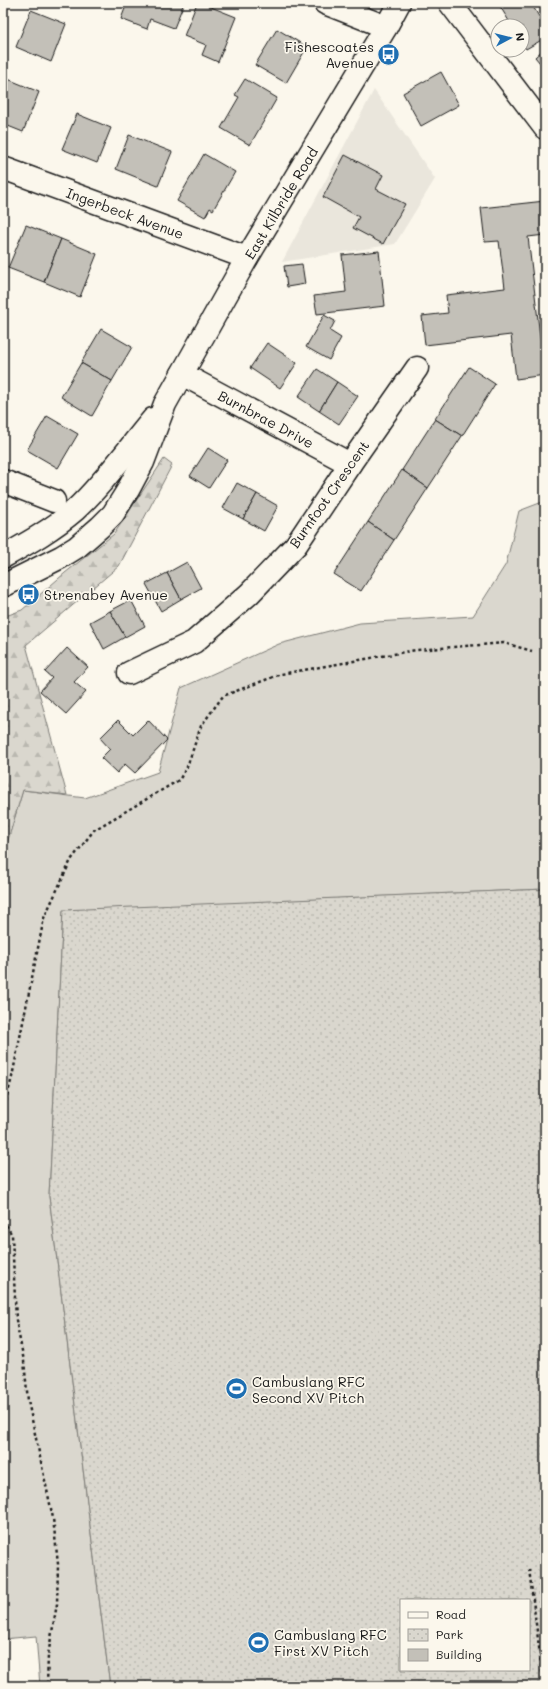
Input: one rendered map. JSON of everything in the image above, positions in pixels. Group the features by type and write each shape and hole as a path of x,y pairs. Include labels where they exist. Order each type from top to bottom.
{"street":[{"path":"325,3 386,27"},
{"name":"East Kilbride Road","path":"3,586 61,557 77,547 113,514 128,490 142,462 165,404 247,258 399,3"},
{"path":"450,3 545,128"},
{"name":"Ingerbeck Avenue","path":"3,168 247,258"},
{"name":"Burnfoot Crescent","path":"129,673 194,642 249,594 296,545 417,368"},
{"name":"Burnbrae Drive","path":"182,374 350,464"},
{"name":"East Kilbride Road","path":"3,557 51,529 76,509 100,484 165,404"},
{"path":"3,481 54,502"}],"path":[{"path":"3,1113 14,1069 44,918 71,860 94,830 179,780 187,767 201,726 223,696 281,674 416,650 504,643 532,651"},
{"path":"3,1220 12,1235 16,1320 24,1361 28,1401 53,1518 58,1564 57,1604 48,1655 47,1686"},
{"path":"529,1569 544,1686"}],"shaded area":[{"path":"374,90 435,179 395,244 282,262"}],"green space":[{"path":"164,459 172,465 119,566 26,645 67,795 23,790 3,856 3,617 22,610 114,534"},
{"path":"545,501 545,889 63,911 49,1196 110,1686 40,1686 36,1636 3,1639 3,856 23,790 85,798 158,772 181,688 279,644 360,623 473,616 506,564 519,511"},
{"path":"545,889 545,1686 110,1686 49,1196 63,910"}],"building":[{"path":"127,3 184,3 174,28 150,19 147,29 121,19"},
{"path":"197,3 201,3 236,17 218,62 202,55 206,45 184,36"},
{"path":"498,3 531,3 545,27 545,38 530,47 530,18 507,18"},
{"path":"31,10 66,24 51,62 16,47"},
{"path":"277,29 307,47 286,83 255,65"},
{"path":"545,48 545,69 535,57"},
{"path":"441,72 459,105 421,126 403,93"},
{"path":"3,77 39,92 23,132 3,124"},
{"path":"245,79 277,98 250,145 221,128 239,97 235,95"},
{"path":"77,114 111,128 97,163 62,149"},
{"path":"129,135 172,152 158,186 116,169"},
{"path":"204,154 235,172 213,210 210,208 205,217 177,201"},
{"path":"345,155 383,175 376,189 405,204 383,244 353,228 359,217 323,197"},
{"path":"545,201 545,235 528,237 542,353 545,353 545,375 516,379 511,335 425,345 422,316 448,313 446,295 505,288 499,241 485,242 481,208"},
{"path":"26,225 61,239 44,282 8,268"},
{"path":"61,239 97,254 80,297 44,282"},
{"path":"379,251 385,306 317,314 314,296 346,292 342,255"},
{"path":"302,264 305,284 287,287 284,266"},
{"path":"324,315 335,321 330,331 341,338 329,360 306,347"},
{"path":"101,329 132,347 112,381 81,363"},
{"path":"267,343 297,363 280,388 250,368"},
{"path":"81,363 112,381 92,416 61,397"},
{"path":"469,367 495,384 462,436 435,419"},
{"path":"317,369 337,382 319,411 298,397"},
{"path":"337,382 358,396 339,424 319,411"},
{"path":"47,416 78,434 58,468 27,450"},
{"path":"435,419 462,436 428,488 402,470"},
{"path":"208,448 227,460 209,488 190,476"},
{"path":"402,470 428,488 394,540 368,522"},
{"path":"237,483 257,494 243,519 223,508"},
{"path":"257,494 278,506 264,531 243,519"},
{"path":"368,522 394,540 361,591 334,574"},
{"path":"187,562 201,588 181,599 167,573"},
{"path":"167,573 181,599 161,611 146,584"},
{"path":"131,600 145,626 125,637 110,611"},
{"path":"110,611 125,637 104,649 90,622"},
{"path":"67,648 88,667 74,682 86,692 66,714 40,691 52,678 45,672"},
{"path":"118,720 133,735 148,720 167,740 135,773 125,764 117,773 101,758 110,749 100,738"},
{"path":"6,1679 6,1685 37,1682 37,1686 3,1686 3,1680"}],"place":[{"name":"Fishescoates Avenue","path":"389,54"},
{"name":"Strenabey Avenue","path":"29,594"},
{"name":"Cambuslang RFC Second XV Pitch","path":"236,1389"},
{"name":"Cambuslang RFC First XV Pitch","path":"258,1642"}]}
